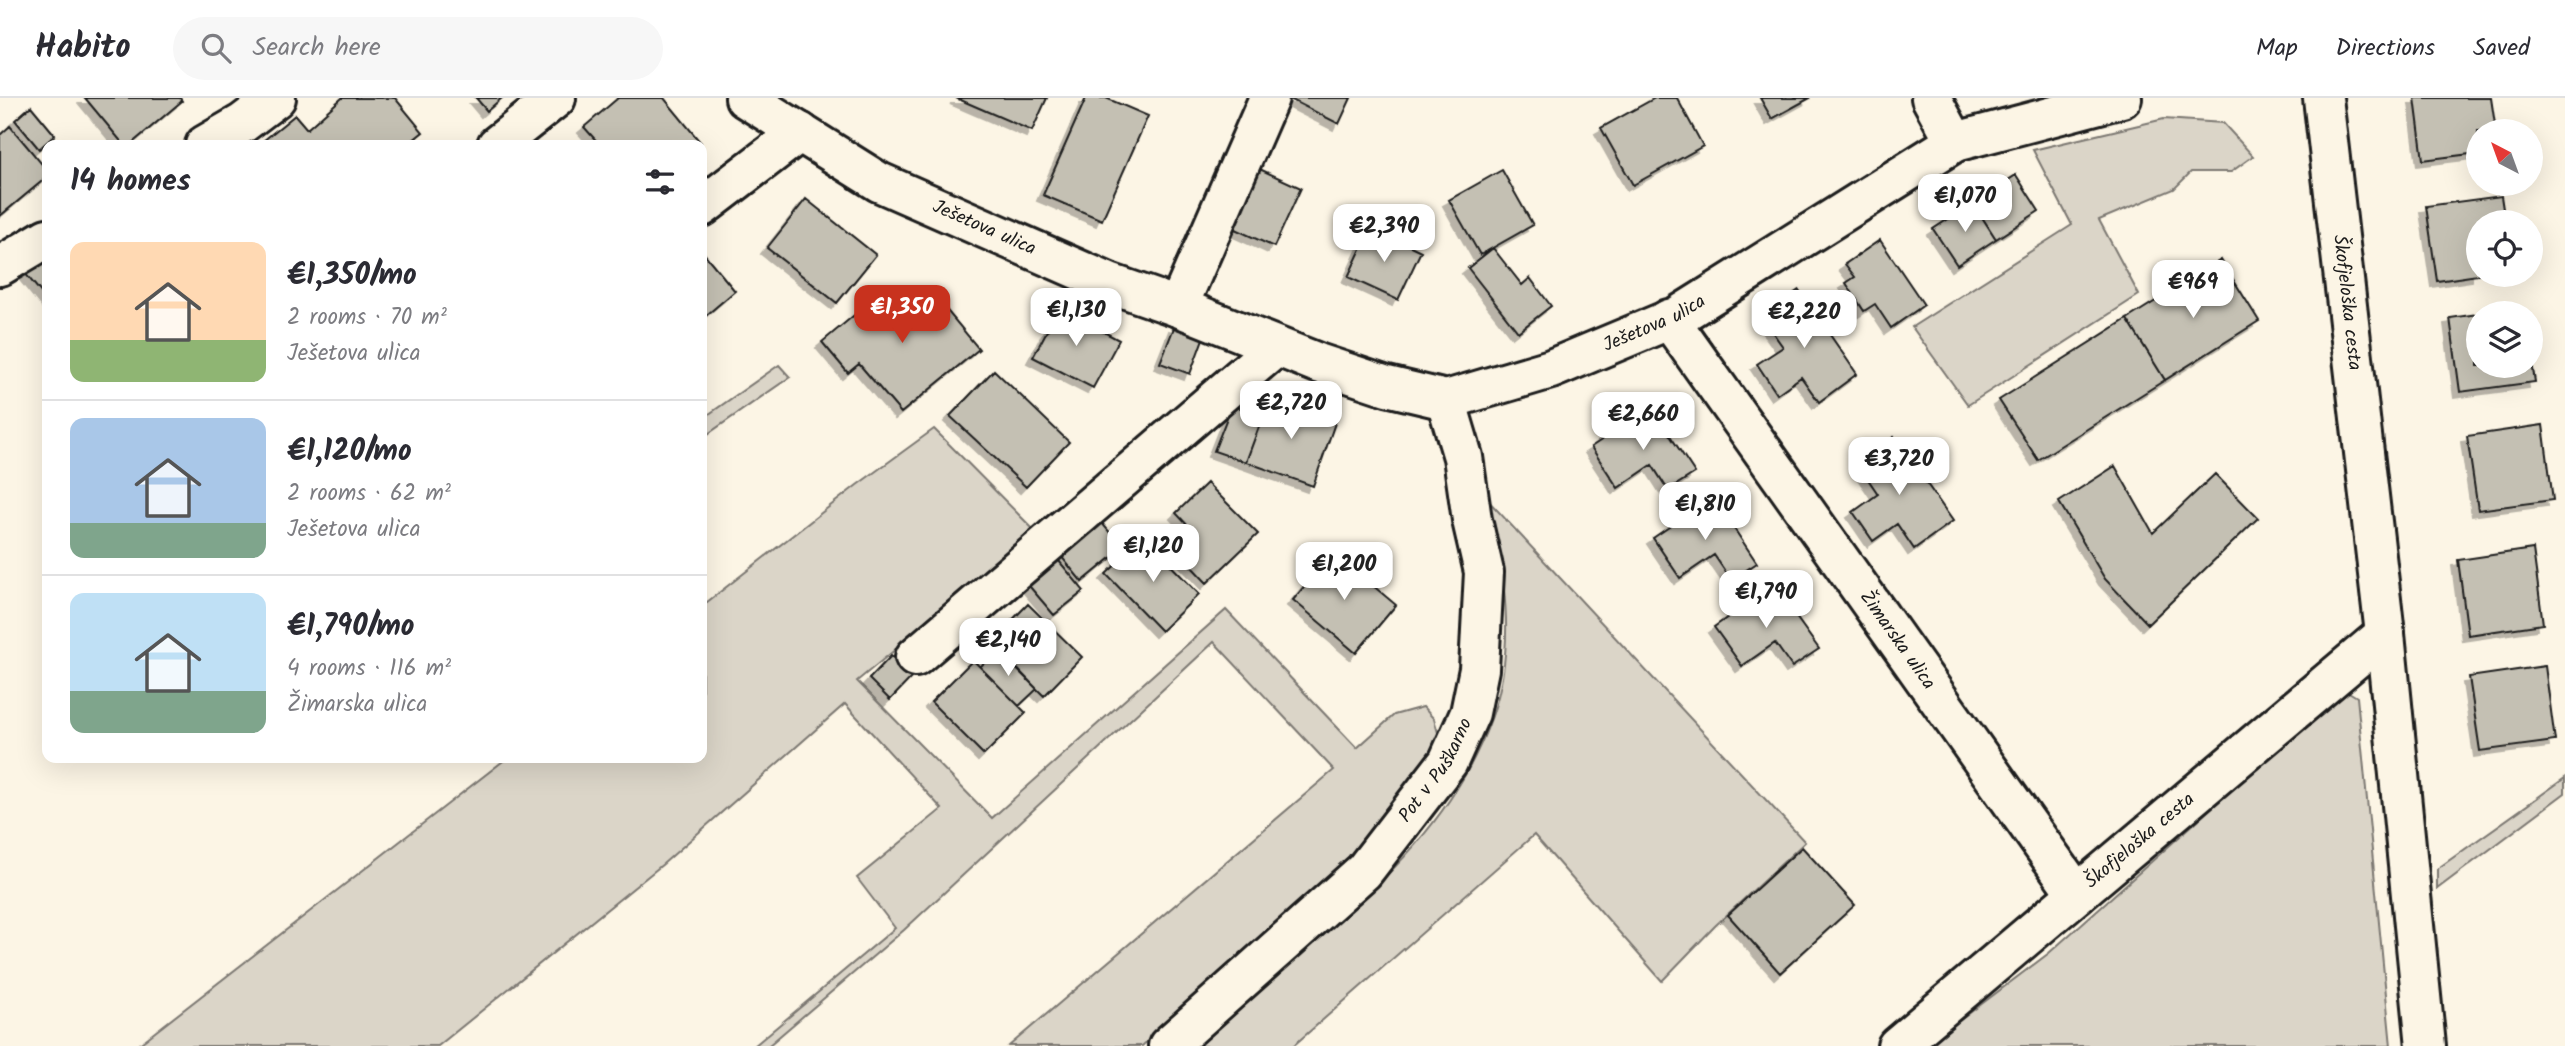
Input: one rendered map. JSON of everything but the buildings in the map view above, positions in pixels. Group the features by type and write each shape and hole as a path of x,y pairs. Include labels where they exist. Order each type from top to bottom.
{"street":[{"path":"213,140 276,98"},
{"path":"503,140 556,98"},
{"name":"Ješetova ulica","path":"745,98 879,182 1109,283 1178,307 1276,347 1388,386 1446,400 1551,369 1669,319 1955,142 2122,98"},
{"path":"1178,307 1269,98"},
{"path":"1931,98 1955,142"},
{"name":"Škofjeloška cesta","path":"2323,98 2385,634 2427,1046"},
{"path":"707,203 800,132"},
{"path":"0,266 42,241"},
{"name":"Žimarska ulica","path":"1669,319 2077,894"},
{"path":"915,657 1276,347"},
{"name":"Pot v Puškarno","path":"1168,1046 1364,871 1448,762 1470,713 1479,668 1484,572 1472,520 1463,457 1446,400"},
{"name":"Škofjeloška cesta","path":"1897,1046 2385,634"}],"shaded area":[{"path":"2164,119 2223,123 2253,156 2231,172 2191,172 2174,189 2099,220 2139,295 1968,405 1912,327 2072,225 2033,150"},
{"path":"779,365 790,377 707,435 707,415"},
{"path":"934,429 1037,533 857,681 992,818 1226,610 1357,748 1394,715 1423,707 1434,719 1439,736 1423,764 1353,854 1142,1046 1009,1046 1334,770 1214,642 904,930 768,1046 754,1046 895,928 857,878 942,809 845,704 663,864 438,1046 137,1046 501,763 707,763 707,602 857,485"},
{"path":"1485,497 1805,842 1715,926 1662,981 1534,835 1293,1046 1194,1046 1335,924 1390,872 1438,816 1477,752 1500,689 1506,634 1503,579"},
{"path":"2347,691 2357,697 2391,1046 1926,1046 2049,953 2326,706"},
{"path":"2565,778 2565,793 2437,889 2437,869"}]}
